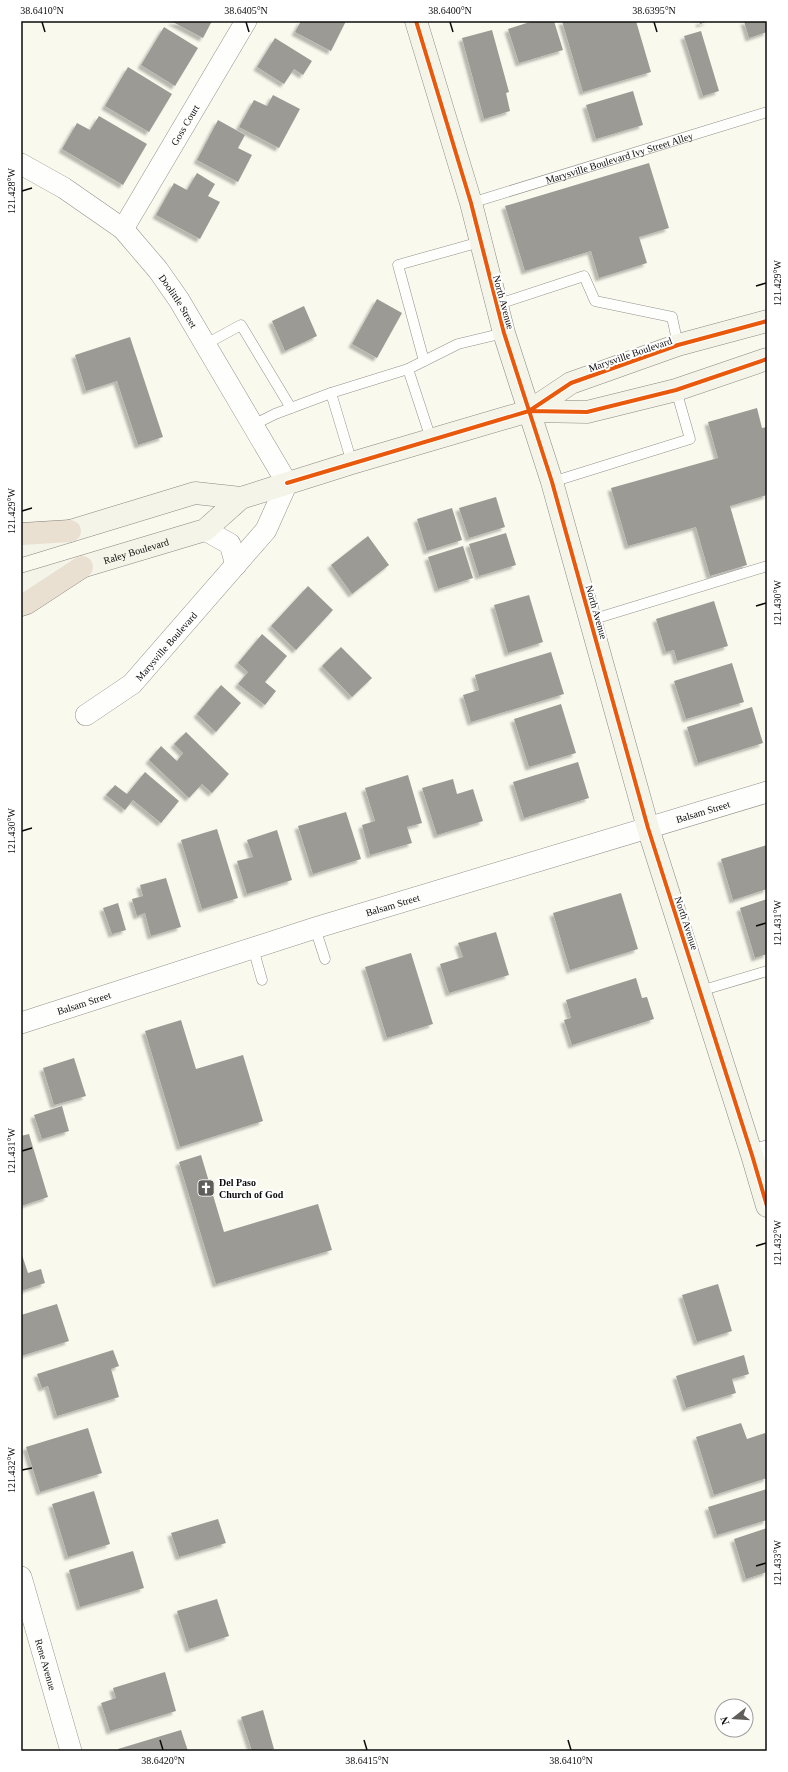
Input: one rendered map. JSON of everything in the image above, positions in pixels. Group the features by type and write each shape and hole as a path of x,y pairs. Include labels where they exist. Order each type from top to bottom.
{"highway":[{"path":"21,534 70,531"},
{"path":"21,605 27,603 82,567"}],"main road":[{"name":"North Avenue","path":"416,21 471,203 504,333 552,482 648,828 700,991 760,1153 767,1206"},
{"name":"Marysville Boulevard","path":"529,411 571,383 678,345 767,321"},
{"name":"Marysville Boulevard","path":"287,483 529,411 587,412 676,390 767,359"},
{"name":"Raley Boulevard","path":"21,546 194,494 241,498 287,483"},
{"name":"Raley Boulevard","path":"21,585 205,530 241,498"}],"street":[{"name":"Goss Court","path":"123,229 246,21"},
{"name":"Doolittle Street","path":"21,164 64,188 123,229 158,270 180,300 287,483"},
{"name":"Marysville Boulevard","path":"86,715 132,684 236,565 266,530 287,483"},
{"path":"205,530 230,544 236,565"},
{"name":"Balsam Street","path":"21,1023 315,928 767,792"},
{"name":"Rene Avenue","path":"21,1577 71,1751"}],"lane":[{"name":"Marysville Boulevard Ivy Street Alley","path":"471,203 767,112"},
{"path":"424,361 398,265 480,242"},
{"path":"496,305 584,276 595,301 672,317 678,345"},
{"path":"206,344 241,325 291,408"},
{"path":"253,425 275,414 331,393 408,369 458,344 504,333"},
{"path":"408,369 431,439"},
{"path":"552,482 690,439 676,390"},
{"path":"331,393 352,463"},
{"path":"591,620 767,566"},
{"path":"315,928 325,959"},
{"path":"253,948 262,980"},
{"path":"700,991 767,971"}],"building":[{"path":"171,21 212,21 203,38"},
{"path":"301,21 346,21 331,51 295,32"},
{"path":"533,21 554,21 563,50 519,63 508,29"},
{"path":"562,21 636,21 651,72 583,92"},
{"path":"699,21 709,21 700,24"},
{"path":"744,21 767,21 767,32 749,38"},
{"path":"164,27 198,48 175,86 141,65"},
{"path":"492,30 509,92 506,93 510,111 484,119 462,38"},
{"path":"701,31 719,91 703,96 684,36"},
{"path":"275,38 312,61 303,75 294,69 284,84 257,67"},
{"path":"128,67 172,94 149,132 105,106"},
{"path":"633,91 643,125 596,139 586,105"},
{"path":"273,95 300,109 279,148 239,127 254,100 267,106"},
{"path":"99,116 147,144 123,185 62,149 77,123 90,130"},
{"path":"218,120 245,135 238,148 252,155 238,182 197,160"},
{"path":"649,163 669,228 639,237 647,263 599,278 591,251 525,271 505,206"},
{"path":"197,173 215,184 208,196 220,202 200,239 156,215 174,183 187,190"},
{"path":"377,299 402,313 377,358 352,344"},
{"path":"304,306 317,336 285,351 272,321"},
{"path":"130,337 163,437 138,445 117,381 86,391 75,355"},
{"path":"757,408 762,428 767,427 767,495 730,506 747,565 710,576 696,527 628,546 611,488 718,458 708,422"},
{"path":"496,497 505,527 469,538 459,508"},
{"path":"452,508 462,540 427,551 417,519"},
{"path":"506,533 516,565 479,576 469,544"},
{"path":"368,536 389,565 352,594 331,565"},
{"path":"463,546 473,578 438,589 428,557"},
{"path":"308,586 333,610 296,650 271,626"},
{"path":"529,595 543,642 508,653 494,605"},
{"path":"714,601 728,646 677,661 674,650 666,652 656,619"},
{"path":"262,634 287,656 265,682 276,691 265,705 238,684 248,672 238,663"},
{"path":"341,647 372,678 352,697 322,666"},
{"path":"551,652 564,694 471,722 463,695 479,690 475,675"},
{"path":"732,663 744,702 686,719 674,681"},
{"path":"221,685 241,703 216,732 197,714"},
{"path":"561,704 576,753 529,767 514,719"},
{"path":"752,707 763,743 698,763 687,727"},
{"path":"186,732 229,774 212,793 202,784 189,798 149,760 161,746 177,761 183,753 174,744"},
{"path":"578,762 589,798 524,818 513,782"},
{"path":"145,772 179,801 161,823 133,800 125,810 106,795 115,785 127,794"},
{"path":"408,775 422,823 407,827 412,843 370,855 362,825 375,821 365,788"},
{"path":"453,779 457,794 473,789 483,821 437,835 422,788"},
{"path":"346,812 361,859 313,874 298,826"},
{"path":"217,829 238,898 202,909 181,840"},
{"path":"277,830 292,880 247,894 237,861 253,857 247,840"},
{"path":"767,845 767,889 733,900 721,859"},
{"path":"166,878 181,927 151,936 145,913 137,916 132,899 143,896 140,885"},
{"path":"621,893 638,949 570,970 553,913"},
{"path":"767,899 767,954 755,958 740,908"},
{"path":"118,903 126,930 112,934 103,908"},
{"path":"496,932 509,975 449,993 440,964 463,957 458,943"},
{"path":"411,953 433,1024 387,1038 365,967"},
{"path":"636,978 642,998 647,997 654,1019 572,1045 564,1020 571,1018 566,1000"},
{"path":"181,1020 196,1069 243,1055 263,1121 180,1147 145,1031"},
{"path":"74,1058 86,1096 54,1105 43,1068"},
{"path":"62,1106 69,1131 42,1139 34,1115"},
{"path":"29,1134 48,1197 21,1206 21,1136"},
{"path":"201,1155 224,1232 318,1204 332,1250 216,1284 179,1162"},
{"path":"21,1252 28,1273 41,1269 45,1283 21,1291"},
{"path":"718,1284 732,1331 697,1342 682,1295"},
{"path":"57,1304 69,1341 21,1356 21,1315"},
{"path":"113,1350 119,1366 111,1369 119,1397 57,1416 48,1386 42,1388 37,1374"},
{"path":"744,1355 749,1374 732,1379 736,1393 686,1408 676,1376"},
{"path":"741,1423 747,1439 765,1433 767,1438 767,1478 714,1495 696,1437"},
{"path":"88,1428 102,1473 40,1492 26,1447"},
{"path":"767,1489 767,1520 717,1535 708,1507"},
{"path":"94,1491 110,1544 68,1557 52,1504"},
{"path":"218,1519 226,1543 179,1557 171,1533"},
{"path":"767,1528 767,1572 746,1579 734,1539"},
{"path":"133,1551 144,1588 80,1607 69,1570"},
{"path":"217,1599 229,1636 189,1649 177,1611"},
{"path":"165,1672 176,1711 110,1731 101,1703 116,1698 113,1688"},
{"path":"263,1710 274,1749 267,1751 252,1751 241,1717"},
{"path":"181,1730 188,1751 118,1751 118,1749"}],"cycle path":[{"path":"416,21 471,203 504,333 552,482 648,828 767,1206"},
{"path":"529,411 571,383 678,345 767,321"},
{"path":"287,483 529,411 587,412 676,390 767,359"}],"place":[{"name":"Del Paso Church of God","path":"206,1188"}]}
